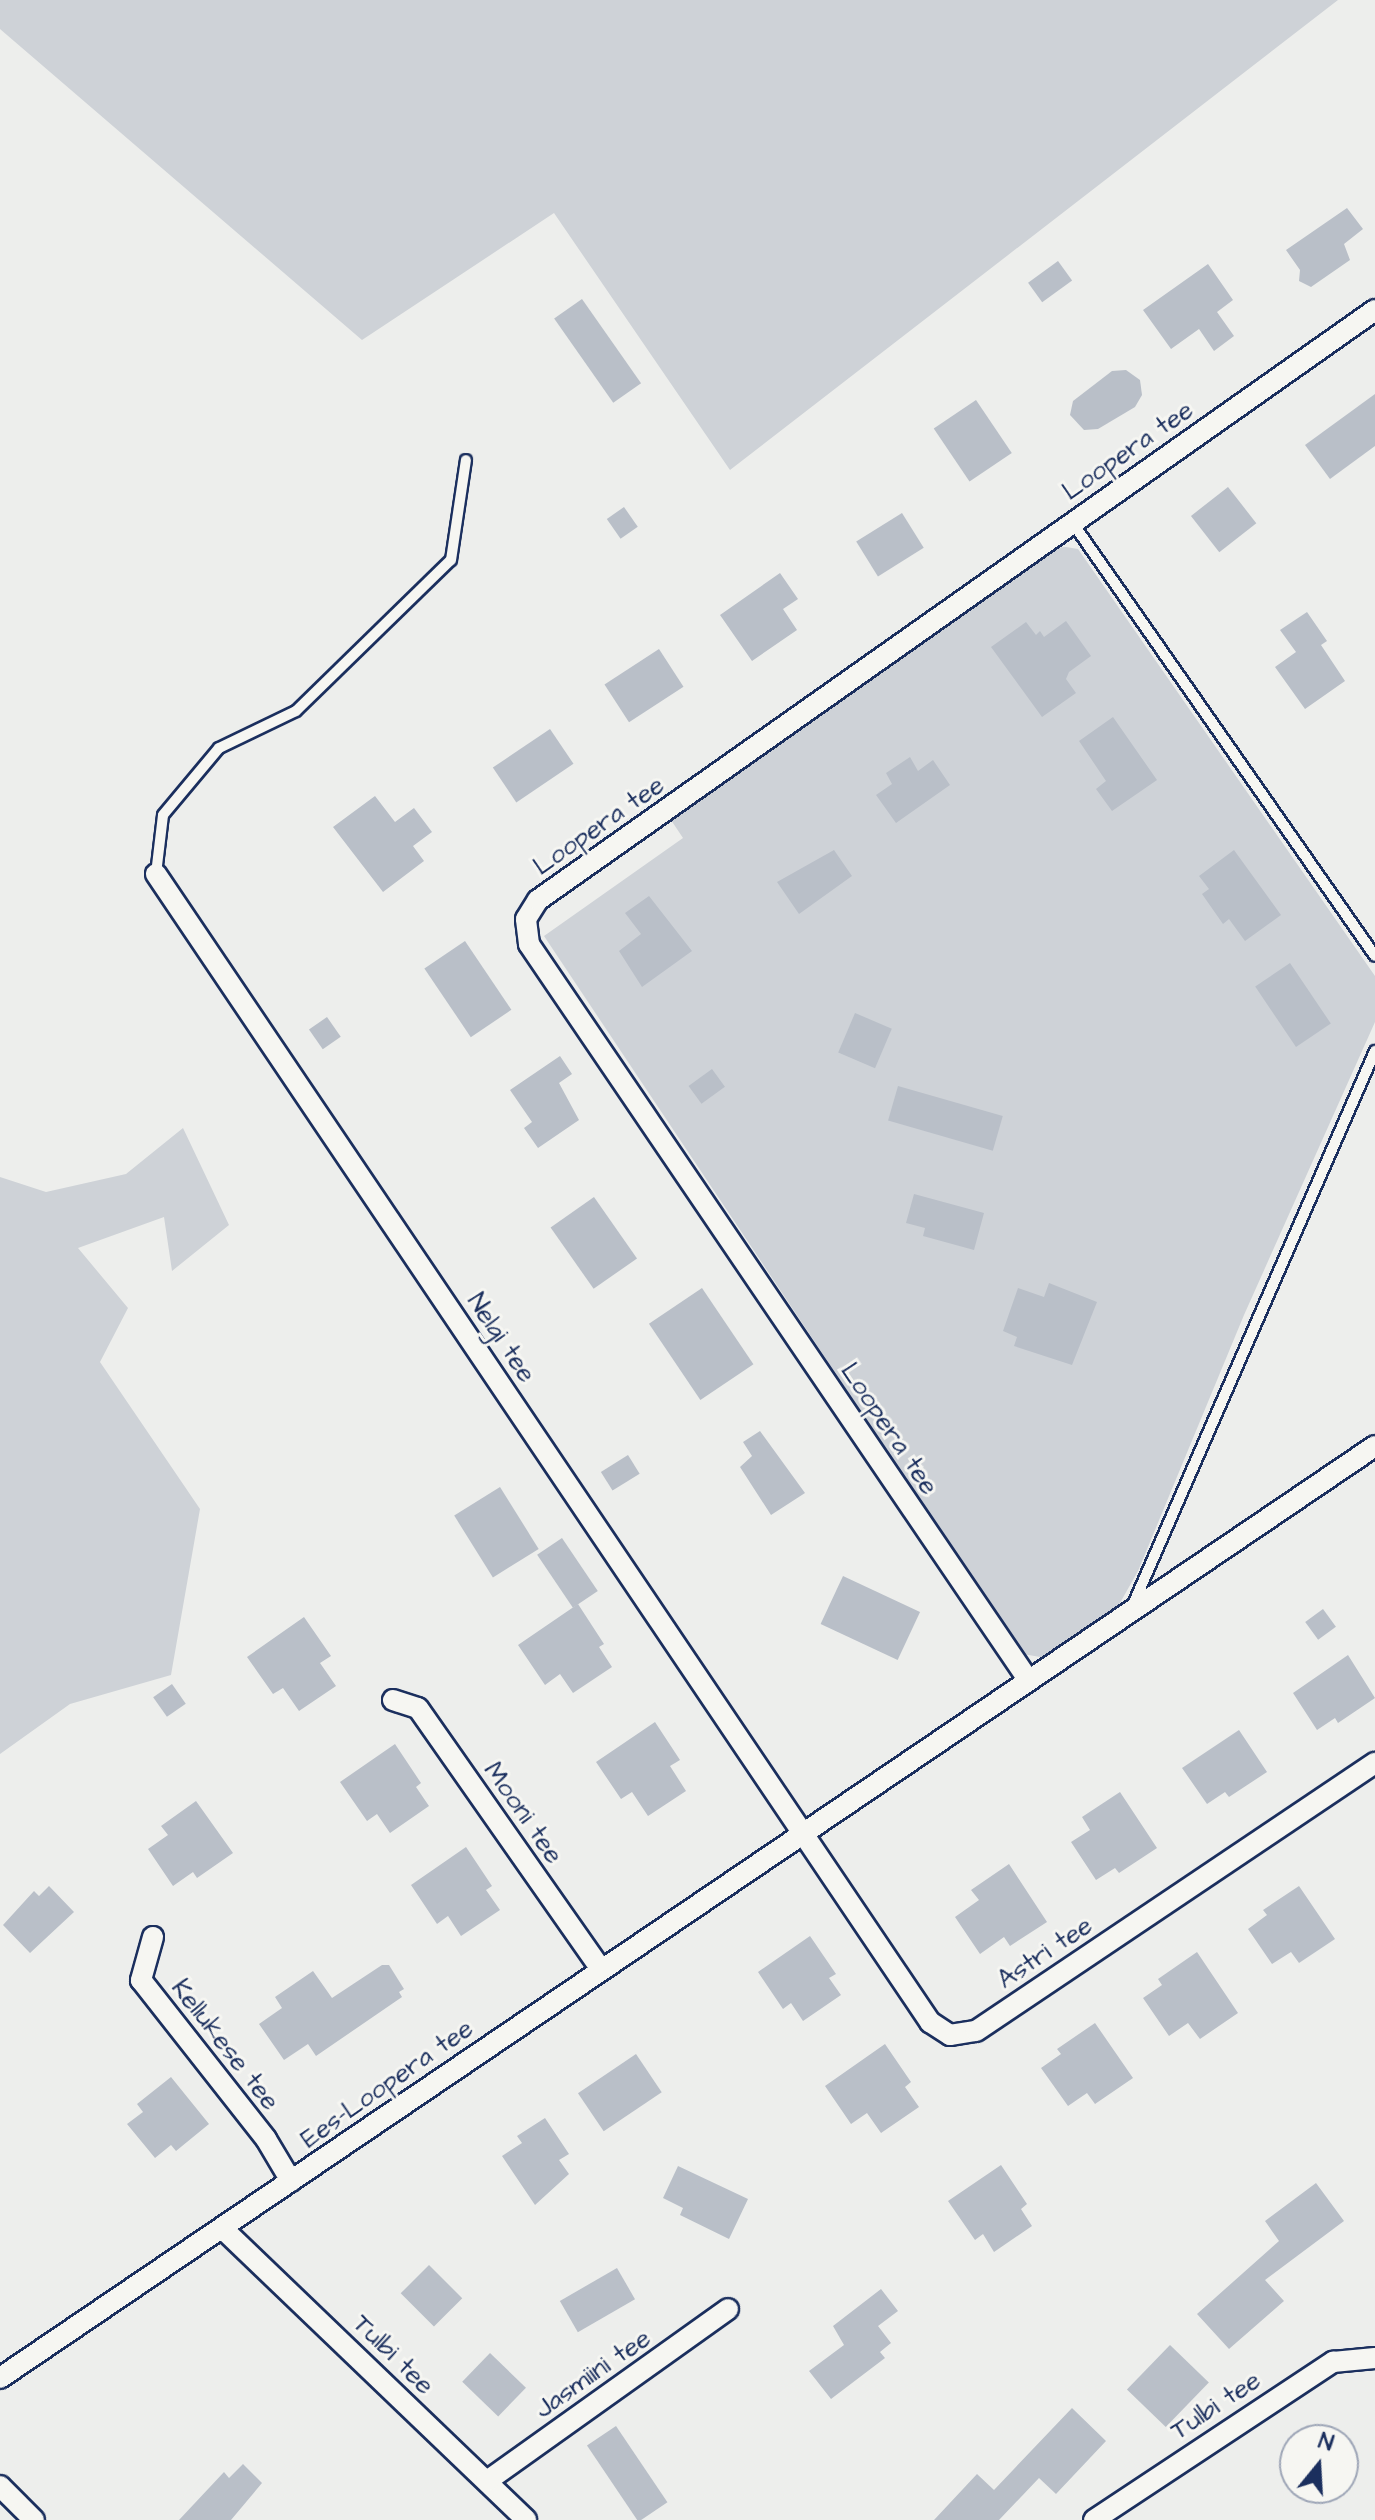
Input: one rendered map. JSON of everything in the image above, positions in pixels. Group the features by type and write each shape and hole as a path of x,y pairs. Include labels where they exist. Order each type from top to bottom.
{"street":[{"name":"Loopera tee","path":"1027,1678 529,944 526,919 538,900 1375,310"},
{"name":"Nelgi tee","path":"156,874 802,1832"},
{"path":"802,1832 1375,1446"},
{"name":"Mooni tee","path":"393,1700 418,1708 601,1969"},
{"name":"Astri tee","path":"802,1832 930,2022 950,2035 976,2031 1375,1763"},
{"name":"Ees-Loopera tee","path":"0,2378 802,1832"},
{"name":"Kellukese tee","path":"153,1937 141,1980 266,2139 291,2181"},
{"name":"Tulbi tee","path":"223,2229 526,2520"},
{"name":"Jasmiini tee","path":"487,2481 728,2309"},
{"name":"Tulbi tee","path":"1094,2520 1333,2362 1375,2358"},
{"path":"0,2486 34,2520"}],"lane":[{"path":"156,874 163,815 219,748 296,711 451,560 466,460"},
{"path":"1072,522 1375,956"},
{"path":"1129,1613 1375,1051"}],"shaded area":[{"path":"0,0 1338,0 730,470 554,213 362,340 0,29"},
{"path":"1051,548 1078,549 1375,976 1375,1022 1244,1315 1138,1571 1116,1610 1046,1658 1023,1654 544,936 683,838 671,820"},
{"path":"183,1128 229,1225 172,1271 164,1217 78,1248 128,1308 100,1362 200,1509 171,1675 70,1704 0,1754 0,1177 46,1192 126,1174"}],"building":[{"path":"1347,208 1363,229 1344,244 1350,260 1311,287 1299,281 1300,270 1286,250"},
{"path":"1058,261 1072,280 1042,302 1028,283"},
{"path":"1208,264 1233,300 1217,312 1234,336 1214,351 1199,329 1171,349 1143,310"},
{"path":"582,299 641,383 613,403 554,319"},
{"path":"1126,370 1140,380 1142,395 1135,407 1098,429 1084,430 1070,415 1073,401 1112,371"},
{"path":"1375,394 1375,446 1330,479 1305,445"},
{"path":"976,400 1012,453 970,482 934,429"},
{"path":"1228,487 1256,523 1219,552 1191,516"},
{"path":"624,507 638,527 621,539 607,519"},
{"path":"902,513 924,548 878,576 856,542"},
{"path":"780,573 798,599 783,609 797,630 752,661 720,615"},
{"path":"1307,612 1327,641 1321,645 1345,681 1305,709 1275,667 1296,652 1280,630"},
{"path":"1066,621 1091,656 1069,672 1066,679 1076,693 1042,717 991,647 1026,622 1036,635 1040,631 1044,637"},
{"path":"659,649 684,687 629,722 604,684"},
{"path":"1113,717 1157,780 1112,811 1096,789 1106,781 1079,741"},
{"path":"550,729 573,764 516,802 493,768"},
{"path":"910,757 918,771 933,760 950,785 896,823 876,795 892,784 886,773"},
{"path":"375,796 395,822 414,808 432,832 413,846 424,861 383,892 333,827"},
{"path":"834,850 852,876 799,914 777,882"},
{"path":"1234,850 1281,915 1245,941 1229,919 1223,924 1202,894 1209,889 1199,876"},
{"path":"649,896 692,951 642,987 619,951 641,934 625,913"},
{"path":"465,941 511,1010 471,1037 424,968"},
{"path":"1290,963 1331,1024 1296,1047 1255,986"},
{"path":"855,1013 892,1029 875,1068 838,1053"},
{"path":"327,1017 341,1037 323,1049 309,1030"},
{"path":"560,1056 572,1074 559,1083 579,1120 538,1148 524,1128 532,1122 510,1090"},
{"path":"712,1069 725,1087 701,1104 689,1086"},
{"path":"898,1086 1003,1116 993,1151 888,1121"},
{"path":"914,1194 984,1213 974,1250 923,1236 925,1228 906,1223"},
{"path":"594,1197 637,1258 594,1289 551,1227"},
{"path":"1049,1283 1097,1302 1072,1365 1014,1346 1017,1337 1003,1331 1018,1288 1044,1297"},
{"path":"702,1288 753,1364 700,1400 649,1324"},
{"path":"760,1431 805,1493 771,1515 740,1467 752,1456 743,1442"},
{"path":"628,1455 640,1474 613,1491 601,1472"},
{"path":"500,1487 539,1549 493,1578 454,1516"},
{"path":"562,1538 598,1591 573,1608 537,1555"},
{"path":"843,1576 920,1612 898,1660 821,1624"},
{"path":"578,1604 604,1644 599,1647 612,1667 573,1693 560,1674 545,1685 518,1645"},
{"path":"1323,1609 1336,1627 1318,1640 1305,1622"},
{"path":"304,1617 331,1656 320,1663 336,1686 299,1711 283,1688 273,1694 247,1657"},
{"path":"1348,1655 1375,1698 1338,1723 1335,1718 1317,1730 1293,1693"},
{"path":"172,1684 186,1704 167,1717 153,1697"},
{"path":"655,1722 680,1760 670,1766 686,1791 648,1816 632,1792 621,1799 596,1762"},
{"path":"1239,1730 1267,1772 1229,1797 1225,1792 1207,1804 1182,1768"},
{"path":"395,1744 421,1783 416,1787 429,1806 390,1833 377,1814 367,1821 340,1782"},
{"path":"1120,1792 1157,1848 1119,1873 1115,1868 1096,1880 1071,1842 1090,1830 1082,1817"},
{"path":"196,1801 233,1853 197,1878 193,1872 173,1886 148,1849 168,1835 161,1826"},
{"path":"466,1847 492,1886 486,1890 500,1910 461,1936 448,1916 437,1924 411,1885"},
{"path":"1009,1864 1047,1922 1010,1946 1004,1937 980,1954 955,1917 979,1900 971,1890"},
{"path":"49,1886 74,1912 30,1953 3,1925 34,1891 39,1896"},
{"path":"1299,1886 1335,1939 1299,1963 1291,1952 1272,1964 1248,1929 1267,1915 1263,1910"},
{"path":"810,1936 836,1974 829,1978 841,1995 803,2021 791,2003 783,2009 758,1972"},
{"path":"1197,1952 1238,2013 1200,2039 1188,2023 1169,2036 1143,1998 1162,1985 1158,1979"},
{"path":"382,1965 389,1965 404,1989 399,1992 402,1997 316,2056 308,2044 284,2060 259,2024 282,2008 275,1997 313,1971 332,1998"},
{"path":"1095,2023 1133,2078 1095,2104 1087,2093 1068,2106 1041,2068 1061,2054 1057,2049"},
{"path":"885,2044 911,2082 905,2087 919,2107 881,2133 867,2113 851,2124 825,2086"},
{"path":"636,2054 662,2092 604,2131 578,2093"},
{"path":"171,2077 209,2124 176,2151 171,2145 155,2158 127,2124 143,2112 137,2104"},
{"path":"545,2118 569,2154 559,2160 569,2174 535,2205 502,2156 522,2143 517,2136"},
{"path":"1001,2165 1027,2204 1021,2209 1032,2226 994,2252 983,2234 975,2240 948,2201"},
{"path":"678,2166 748,2199 729,2239 680,2215 683,2208 663,2198"},
{"path":"1316,2183 1344,2221 1265,2280 1284,2301 1229,2349 1197,2314 1279,2241 1265,2221"},
{"path":"429,2265 462,2298 434,2327 401,2293"},
{"path":"617,2268 635,2299 578,2332 560,2301"},
{"path":"881,2289 898,2311 878,2326 891,2343 880,2352 885,2358 831,2399 809,2371 844,2345 833,2326"},
{"path":"1170,2345 1209,2383 1166,2427 1127,2390"},
{"path":"490,2353 526,2388 498,2417 462,2382"},
{"path":"1072,2408 1106,2441 1056,2494 1039,2478 999,2520 934,2520 977,2474 994,2490"},
{"path":"616,2426 667,2502 637,2520 587,2446"},
{"path":"243,2464 262,2483 231,2520 179,2520 224,2472 229,2478"}]}
